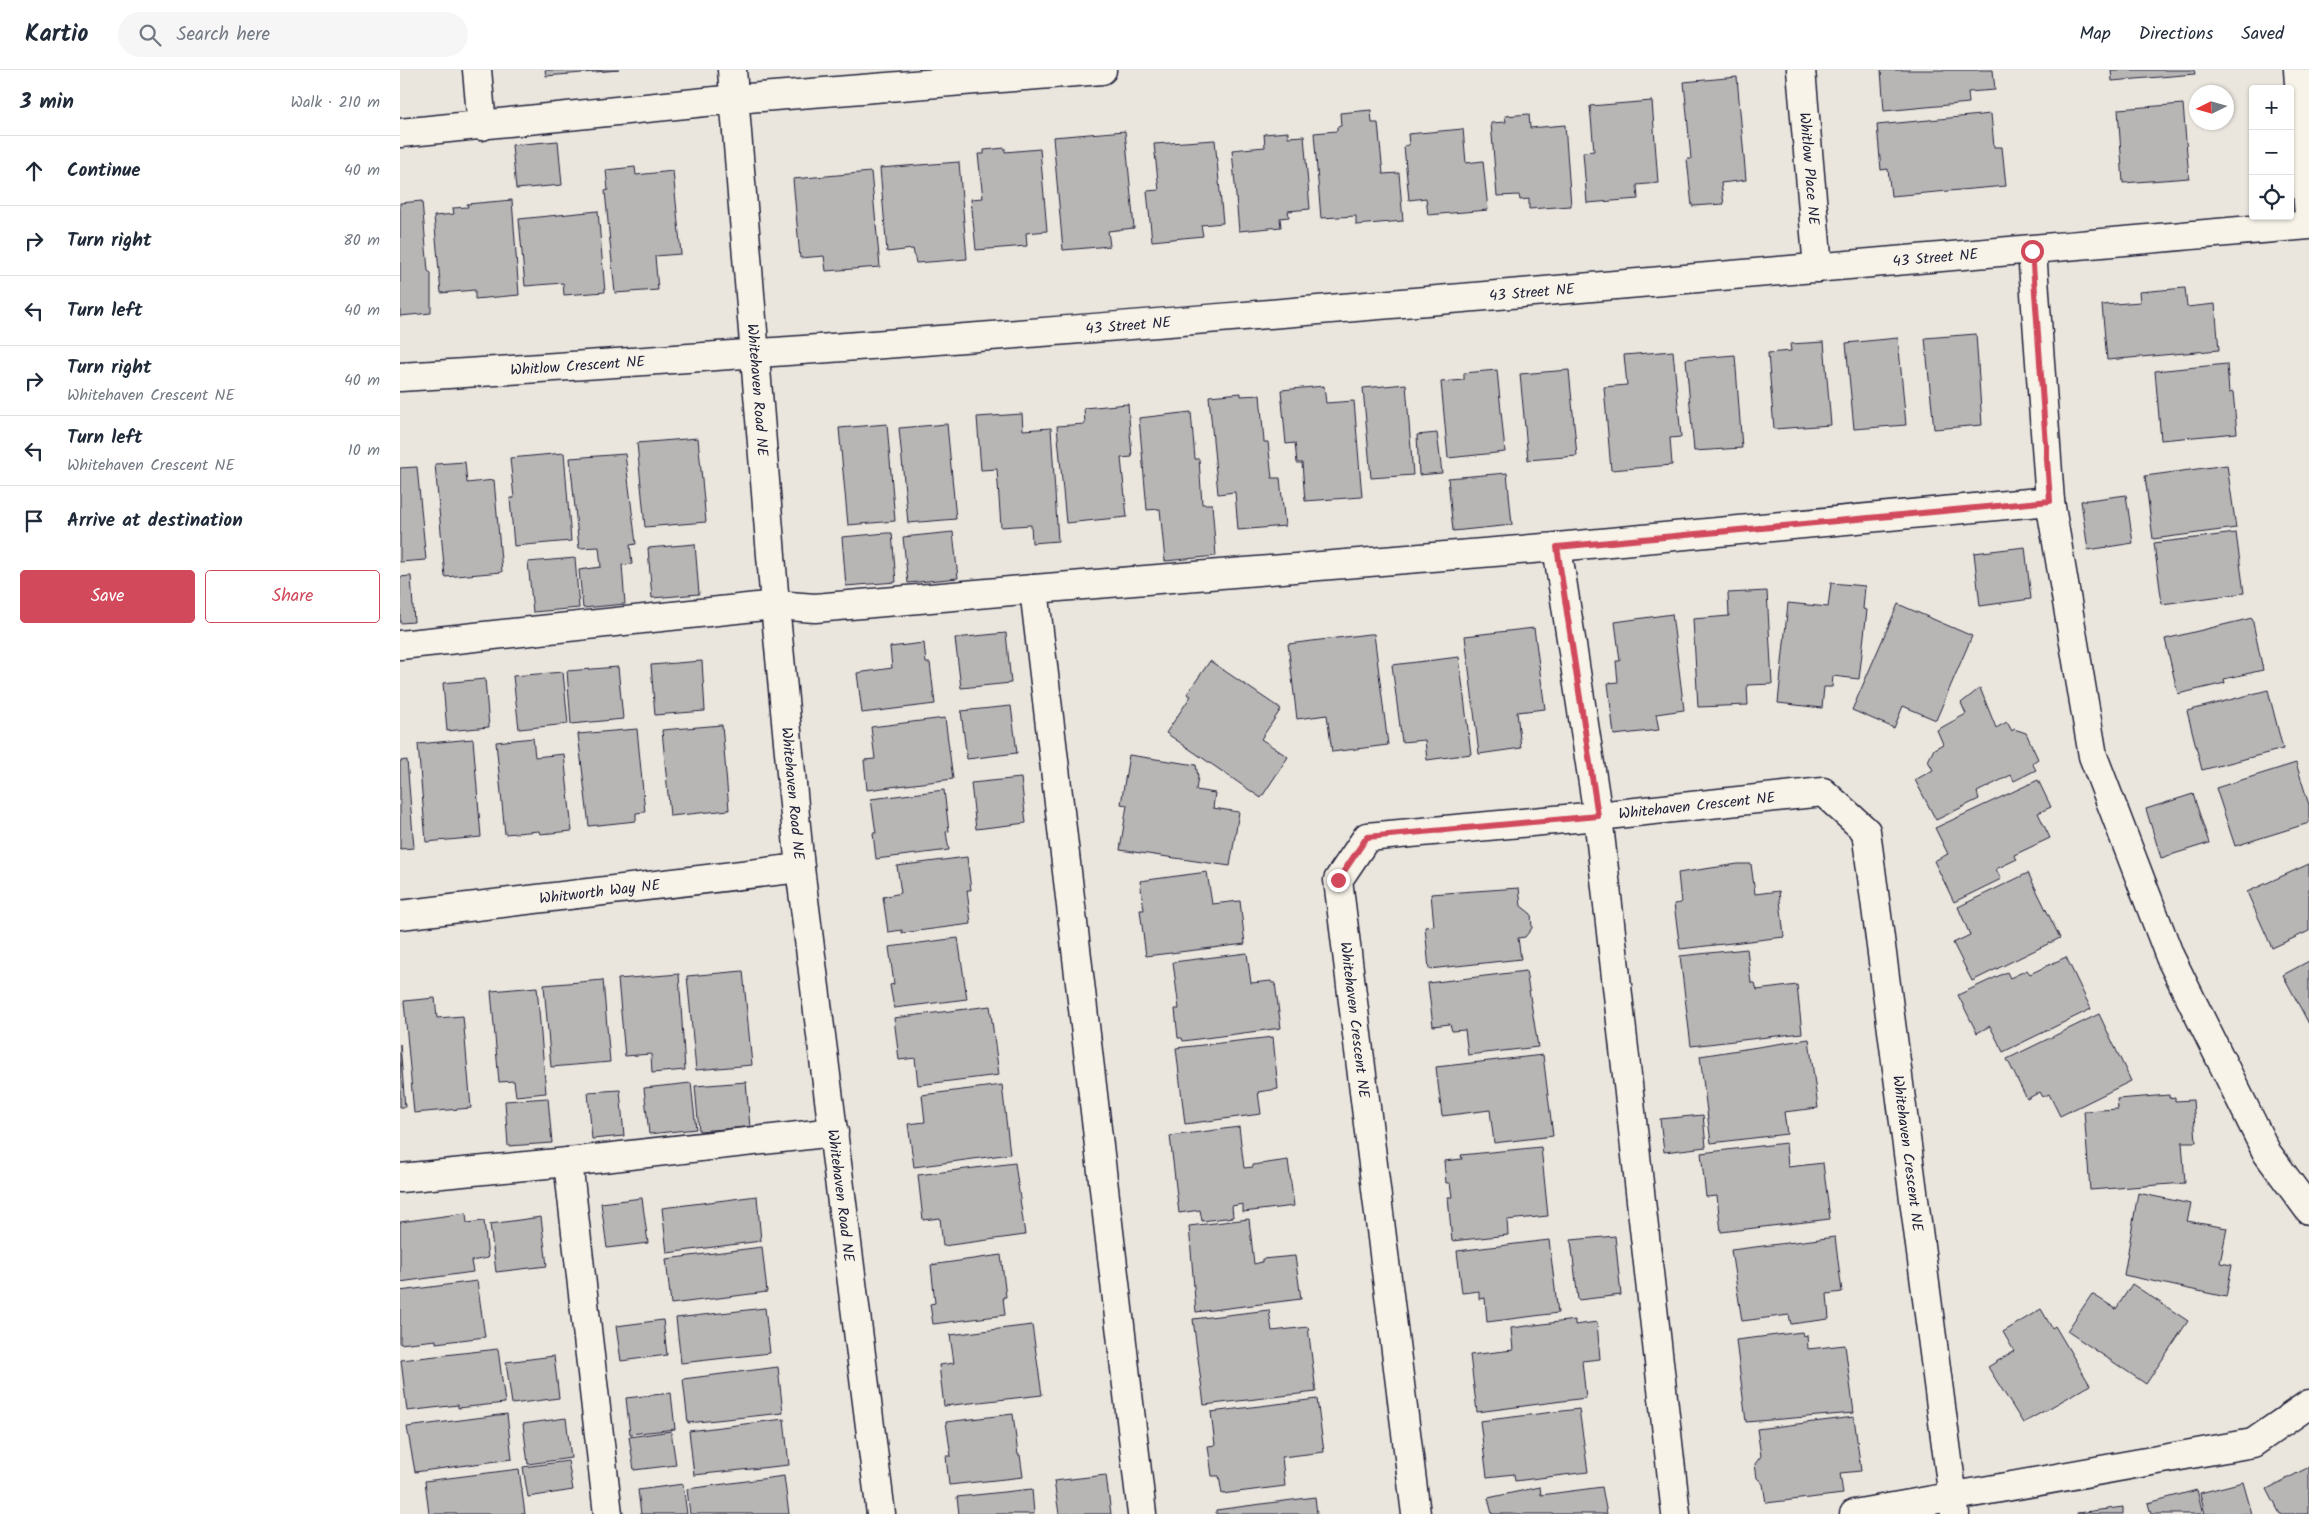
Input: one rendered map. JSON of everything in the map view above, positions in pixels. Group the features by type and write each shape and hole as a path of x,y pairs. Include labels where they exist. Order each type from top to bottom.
{"street":[{"path":"477,70 482,126"},
{"name":"Whitehaven Road NE","path":"732,70 775,605 800,868 881,1514"},
{"path":"400,133 998,74 1102,70"},
{"name":"Whitlow Place NE","path":"1801,70 1818,268"},
{"path":"2298,70 2309,216"},
{"name":"43 Street NE","path":"754,355 2032,251 2309,225"},
{"path":"2032,251 2050,501 2093,756 2170,957 2267,1153 2309,1210"},
{"name":"Whitlow Crescent NE","path":"400,377 754,355"},
{"path":"400,645 775,605 815,608 1557,547 2050,501"},
{"path":"1557,547 1598,816 1676,1514"},
{"path":"1034,589 1142,1514"},
{"name":"Whitehaven Crescent NE","path":"1416,1514 1338,880 1367,837 1598,816 1823,792 1866,831 1954,1505"},
{"name":"Whitworth Way NE","path":"400,915 800,868"},
{"path":"400,1178 568,1162 834,1132"},
{"path":"568,1162 608,1514"},
{"path":"1854,1514 1954,1505 2253,1442 2309,1404"}],"building":[{"path":"545,70 619,70 546,76"},
{"path":"1881,70 1993,70 1995,90 1968,92 1969,103 1884,111"},
{"path":"2111,70 2194,70 2195,74 2112,81"},
{"path":"1737,77 1746,180 1721,183 1724,204 1692,206 1687,159 1691,159 1684,82"},
{"path":"1652,101 1658,183 1637,185 1638,199 1587,203 1583,152 1594,151 1590,106"},
{"path":"2183,104 2189,178 2123,183 2118,109"},
{"path":"1371,110 1372,123 1378,123 1383,174 1399,173 1403,221 1356,225 1356,216 1321,218 1314,133 1337,131 1337,127 1341,126 1340,113"},
{"path":"1529,114 1530,128 1565,125 1571,206 1529,209 1529,199 1520,200 1519,195 1497,196 1491,123 1506,122 1505,116"},
{"path":"1991,114 1994,147 2002,147 2006,186 1891,196 1888,169 1881,170 1877,125"},
{"path":"1463,129 1466,163 1483,161 1488,210 1428,215 1426,198 1409,200 1404,146 1409,145 1408,134"},
{"path":"1125,131 1134,228 1108,231 1110,246 1063,250 1053,137"},
{"path":"1288,132 1288,137 1304,136 1310,209 1288,211 1289,217 1280,218 1281,227 1239,231 1232,150 1265,147 1264,134"},
{"path":"1215,140 1223,223 1201,225 1203,236 1152,241 1147,191 1159,190 1154,144"},
{"path":"558,141 562,185 516,189 512,145"},
{"path":"1005,148 1005,152 1040,149 1047,231 1026,233 1027,246 976,250 971,199 983,198 978,154 984,154 984,150"},
{"path":"959,162 967,259 916,263 913,249 887,252 880,168"},
{"path":"635,167 636,175 673,171 681,254 655,256 658,290 615,293 605,191 608,190 606,170"},
{"path":"871,172 880,267 826,271 824,256 800,258 793,179"},
{"path":"512,200 519,295 475,299 475,290 441,293 434,216 454,214 453,208 468,207 467,204"},
{"path":"422,201 428,271 431,273 431,313 400,316 400,203"},
{"path":"598,211 605,292 564,295 563,283 525,286 519,219"},
{"path":"2185,288 2187,307 2215,304 2219,350 2107,360 2102,305 2140,302 2139,292"},
{"path":"1976,334 1982,425 1934,429 1925,338"},
{"path":"1898,338 1906,425 1854,429 1846,343"},
{"path":"1824,342 1831,425 1774,429 1768,353 1791,351 1790,344"},
{"path":"1673,351 1681,437 1670,438 1672,465 1611,470 1604,387 1627,385 1624,355"},
{"path":"1735,355 1742,448 1694,451 1686,359"},
{"path":"2227,364 2229,393 2233,392 2237,433 2161,440 2155,371"},
{"path":"1497,370 1505,452 1448,458 1441,382 1464,380 1464,373"},
{"path":"1569,370 1577,456 1528,460 1520,374"},
{"path":"1406,384 1413,475 1371,478 1363,388"},
{"path":"1324,386 1326,403 1354,401 1362,497 1305,501 1302,463 1297,463 1295,443 1286,444 1281,390"},
{"path":"1241,393 1241,396 1260,395 1264,442 1268,442 1272,478 1280,478 1285,526 1238,530 1235,492 1218,494 1209,396"},
{"path":"1128,404 1132,457 1121,458 1127,517 1066,523 1057,426 1085,424 1084,408"},
{"path":"1191,412 1195,459 1199,459 1202,504 1212,504 1216,556 1165,561 1160,509 1147,510 1139,418"},
{"path":"1022,414 1023,430 1051,428 1058,541 1032,543 1031,525 1001,527 997,469 981,470 977,417"},
{"path":"887,424 895,521 848,525 839,428"},
{"path":"947,424 956,519 908,523 899,428"},
{"path":"1437,433 1442,473 1419,475 1417,435"},
{"path":"698,438 706,522 645,527 637,443"},
{"path":"564,453 571,541 514,546 510,498 514,498 510,458"},
{"path":"625,454 636,544 630,545 632,564 622,565 625,604 583,608 579,570 601,567 599,547 579,548 570,458"},
{"path":"465,462 467,483 494,480 502,572 445,577 435,464"},
{"path":"2227,465 2236,528 2153,539 2145,476"},
{"path":"417,467 426,560 400,562 400,468"},
{"path":"1507,473 1512,525 1453,531 1448,478"},
{"path":"2126,495 2133,543 2088,550 2081,501"},
{"path":"953,532 958,578 908,583 903,537"},
{"path":"892,533 896,582 846,586 842,537"},
{"path":"2236,533 2244,593 2162,604 2154,543"},
{"path":"695,544 699,594 652,598 648,548"},
{"path":"2025,547 2031,599 1980,606 1974,553"},
{"path":"575,558 579,608 533,612 528,562"},
{"path":"411,576 414,622 400,623 400,577"},
{"path":"1831,583 1865,586 1863,609 1867,610 1859,679 1833,676 1832,687 1824,687 1822,708 1778,703 1788,603 1828,607"},
{"path":"1767,591 1772,684 1747,685 1748,705 1698,707 1693,619 1729,616 1728,593"},
{"path":"1898,604 1972,636 1936,720 1903,706 1894,728 1852,710"},
{"path":"1672,614 1684,710 1656,714 1659,730 1614,735 1608,683 1618,682 1616,661 1620,661 1615,622"},
{"path":"2252,618 2263,670 2224,679 2225,683 2178,694 2165,639"},
{"path":"1534,628 1545,709 1517,712 1521,748 1479,754 1465,636"},
{"path":"1006,633 1011,683 961,688 955,638"},
{"path":"1374,634 1388,745 1332,752 1327,715 1297,719 1288,644"},
{"path":"924,643 926,663 930,663 935,704 862,713 857,673 892,668 890,647"},
{"path":"1459,657 1471,754 1427,760 1425,740 1402,742 1392,665"},
{"path":"702,661 705,711 655,715 651,665"},
{"path":"1210,661 1281,709 1261,739 1288,757 1261,798 1166,733 1191,696 1187,694"},
{"path":"618,667 623,719 571,724 567,671"},
{"path":"563,672 568,724 519,729 513,676"},
{"path":"485,679 489,727 447,731 443,683"},
{"path":"1980,688 1996,728 2007,722 2012,731 2014,729 2026,733 2038,759 2032,763 2036,770 2014,781 2011,775 1977,792 1979,799 1936,820 1915,780 1933,770 1928,761 1934,749 1943,744 1937,730 1966,714 1961,703"},
{"path":"2268,690 2283,749 2202,770 2187,711"},
{"path":"1011,706 1017,753 967,759 961,711"},
{"path":"945,718 953,779 867,790 864,760 875,759 871,727"},
{"path":"722,725 729,810 670,816 662,730"},
{"path":"637,729 645,812 636,813 636,821 589,826 578,734"},
{"path":"533,738 535,757 564,754 572,831 540,834 539,831 505,834 496,742"},
{"path":"473,739 481,837 426,842 418,744"},
{"path":"1129,755 1196,765 1198,777 1196,790 1215,793 1213,808 1239,812 1230,866 1120,850 1127,805 1121,804"},
{"path":"407,760 414,848 400,849 400,761"},
{"path":"2296,763 2309,805 2309,823 2235,846 2216,788"},
{"path":"1021,778 1026,823 976,829 971,783"},
{"path":"2038,780 2051,807 2038,813 2050,838 2014,855 2017,859 1996,869 2001,879 1954,902 1934,861 1948,854 1935,828"},
{"path":"944,790 949,831 946,832 949,850 876,859 873,833 876,833 871,799"},
{"path":"2193,794 2209,843 2161,858 2146,809"},
{"path":"967,857 971,890 967,890 971,924 902,933 902,930 888,932 883,897 901,893 897,866"},
{"path":"1738,864 1751,864 1755,894 1779,891 1784,937 1680,949 1674,904 1681,903 1678,873"},
{"path":"2309,864 2309,931 2272,948 2247,892"},
{"path":"1207,872 1212,904 1240,901 1245,944 1146,956 1140,910 1144,910 1140,881"},
{"path":"2028,873 2060,938 1972,981 1953,943 1970,935 1958,907"},
{"path":"1519,888 1521,906 1531,914 1532,928 1525,937 1518,938 1521,959 1429,969 1425,927 1434,926 1431,894"},
{"path":"958,938 967,999 894,1008 890,985 894,984 889,947"},
{"path":"1747,949 1751,983 1755,983 1757,990 1797,985 1802,1033 1691,1046 1680,956"},
{"path":"1247,953 1251,983 1271,981 1275,983 1281,1028 1183,1041 1182,1038 1178,1038 1175,1009 1179,1009 1173,962"},
{"path":"2066,957 2091,1009 2003,1052 1990,1026 1977,1033 1958,995 2007,972 2010,978 2027,970 2030,974"},
{"path":"2309,961 2309,1024 2283,975"},
{"path":"743,971 752,1065 696,1070 687,976"},
{"path":"1526,971 1538,1047 1468,1055 1465,1030 1452,1031 1450,1024 1433,1026 1428,983"},
{"path":"679,974 685,1070 652,1073 651,1054 625,1056 618,979"},
{"path":"603,980 610,1062 551,1067 544,985"},
{"path":"537,987 546,1093 516,1096 514,1081 499,1082 491,991"},
{"path":"435,998 437,1018 463,1016 471,1108 414,1113 404,1001"},
{"path":"990,1006 999,1075 918,1085 915,1058 899,1060 894,1018"},
{"path":"2099,1014 2131,1081 2060,1116 2049,1094 2043,1097 2040,1092 2027,1099 2007,1059"},
{"path":"1273,1037 1278,1089 1258,1092 1261,1114 1185,1124 1176,1048"},
{"path":"1809,1039 1818,1108 1784,1112 1787,1134 1711,1143 1700,1056"},
{"path":"400,1044 405,1107 400,1107"},
{"path":"1543,1055 1553,1136 1494,1143 1490,1110 1442,1116 1436,1067"},
{"path":"746,1082 750,1127 699,1131 695,1086"},
{"path":"691,1083 696,1129 649,1134 644,1088"},
{"path":"1002,1085 1010,1154 914,1167 908,1124 925,1122 922,1095"},
{"path":"620,1090 624,1136 592,1139 588,1092"},
{"path":"2169,1095 2169,1098 2175,1097 2175,1101 2193,1100 2196,1142 2182,1142 2185,1183 2090,1190 2084,1111 2118,1109 2117,1099"},
{"path":"548,1098 552,1143 508,1146 505,1101"},
{"path":"1703,1115 1706,1147 1664,1152 1660,1119"},
{"path":"1239,1127 1244,1168 1288,1160 1294,1206 1243,1212 1243,1204 1232,1206 1233,1217 1202,1221 1200,1210 1179,1213 1170,1136"},
{"path":"1786,1143 1788,1167 1823,1163 1830,1219 1721,1232 1717,1196 1706,1197 1701,1153"},
{"path":"1541,1147 1548,1216 1507,1220 1508,1235 1452,1241 1448,1197 1452,1197 1450,1183 1446,1183 1444,1161 1462,1159 1461,1155"},
{"path":"1015,1163 1025,1235 943,1246 940,1218 923,1220 918,1175"},
{"path":"2138,1193 2191,1204 2187,1221 2227,1228 2220,1263 2232,1265 2226,1297 2124,1275"},
{"path":"757,1196 761,1241 667,1253 662,1208"},
{"path":"642,1198 648,1243 607,1248 601,1203"},
{"path":"466,1213 467,1223 484,1221 488,1258 471,1261 473,1272 400,1282 400,1222"},
{"path":"541,1217 547,1266 496,1272 490,1224"},
{"path":"1249,1219 1254,1264 1262,1262 1262,1259 1295,1256 1301,1299 1196,1312 1189,1226"},
{"path":"1615,1236 1621,1295 1578,1300 1571,1240"},
{"path":"1835,1237 1842,1292 1827,1294 1829,1319 1791,1324 1789,1315 1742,1321 1731,1250"},
{"path":"1549,1240 1558,1313 1487,1322 1485,1298 1479,1299 1479,1291 1462,1293 1457,1251"},
{"path":"762,1247 767,1292 671,1304 666,1259"},
{"path":"1001,1255 1006,1297 1003,1297 1005,1315 933,1324 930,1304 935,1303 931,1265"},
{"path":"477,1281 485,1337 436,1343 436,1340 400,1344 400,1291"},
{"path":"2132,1284 2188,1321 2146,1384 2067,1331 2092,1294 2116,1309"},
{"path":"765,1308 770,1353 681,1363 676,1318"},
{"path":"2041,1309 2052,1328 2055,1326 2090,1385 2023,1423 1988,1367 2014,1351 2003,1332"},
{"path":"1269,1310 1272,1331 1308,1327 1316,1392 1204,1405 1193,1319"},
{"path":"663,1320 667,1355 621,1361 616,1326"},
{"path":"1575,1320 1575,1325 1597,1322 1600,1359 1582,1361 1586,1398 1477,1412 1470,1355 1513,1350 1511,1328"},
{"path":"1032,1325 1042,1395 944,1406 939,1365 954,1363 950,1335"},
{"path":"1802,1332 1803,1336 1807,1335 1808,1349 1845,1345 1854,1413 1746,1422 1736,1340"},
{"path":"498,1349 505,1403 458,1408 458,1405 407,1411 401,1360"},
{"path":"554,1356 559,1398 512,1404 506,1362"},
{"path":"778,1367 783,1413 688,1423 683,1379"},
{"path":"671,1393 675,1429 630,1434 626,1398"},
{"path":"1317,1399 1324,1452 1282,1457 1285,1486 1222,1494 1219,1476 1212,1476 1208,1446 1215,1445 1211,1412"},
{"path":"1579,1409 1588,1472 1515,1481 1514,1474 1487,1477 1480,1421"},
{"path":"507,1414 512,1459 415,1472 407,1427"},
{"path":"1013,1414 1023,1477 949,1485 946,1456 951,1456 946,1422"},
{"path":"1854,1417 1861,1471 1840,1473 1843,1494 1766,1503 1763,1484 1757,1478 1755,1464 1761,1456 1757,1429"},
{"path":"566,1418 571,1458 528,1464 523,1424"},
{"path":"784,1419 789,1465 694,1475 689,1431"},
{"path":"671,1431 676,1465 634,1470 629,1437"},
{"path":"568,1461 573,1490 528,1497 523,1467"},
{"path":"2309,1467 2309,1514 2280,1514 2267,1489"},
{"path":"519,1469 525,1514 429,1514 425,1481"},
{"path":"1106,1475 1111,1514 1059,1514 1054,1481"},
{"path":"784,1476 789,1514 690,1514 687,1489"},
{"path":"2243,1482 2252,1514 2205,1514 2200,1493"},
{"path":"683,1484 687,1514 641,1514 638,1490"},
{"path":"1540,1487 1541,1495 1602,1487 1607,1514 1492,1514 1488,1498"},
{"path":"1032,1489 1034,1514 959,1514 957,1497"},
{"path":"2197,1490 2203,1514 2151,1514 2148,1503"},
{"path":"1315,1497 1317,1514 1216,1514 1216,1510"},
{"path":"2123,1507 2123,1514 2077,1514 2077,1513"}],"route":[{"path":"1338,880 1367,837 1598,816 1557,547 2050,501 2032,251"}]}
